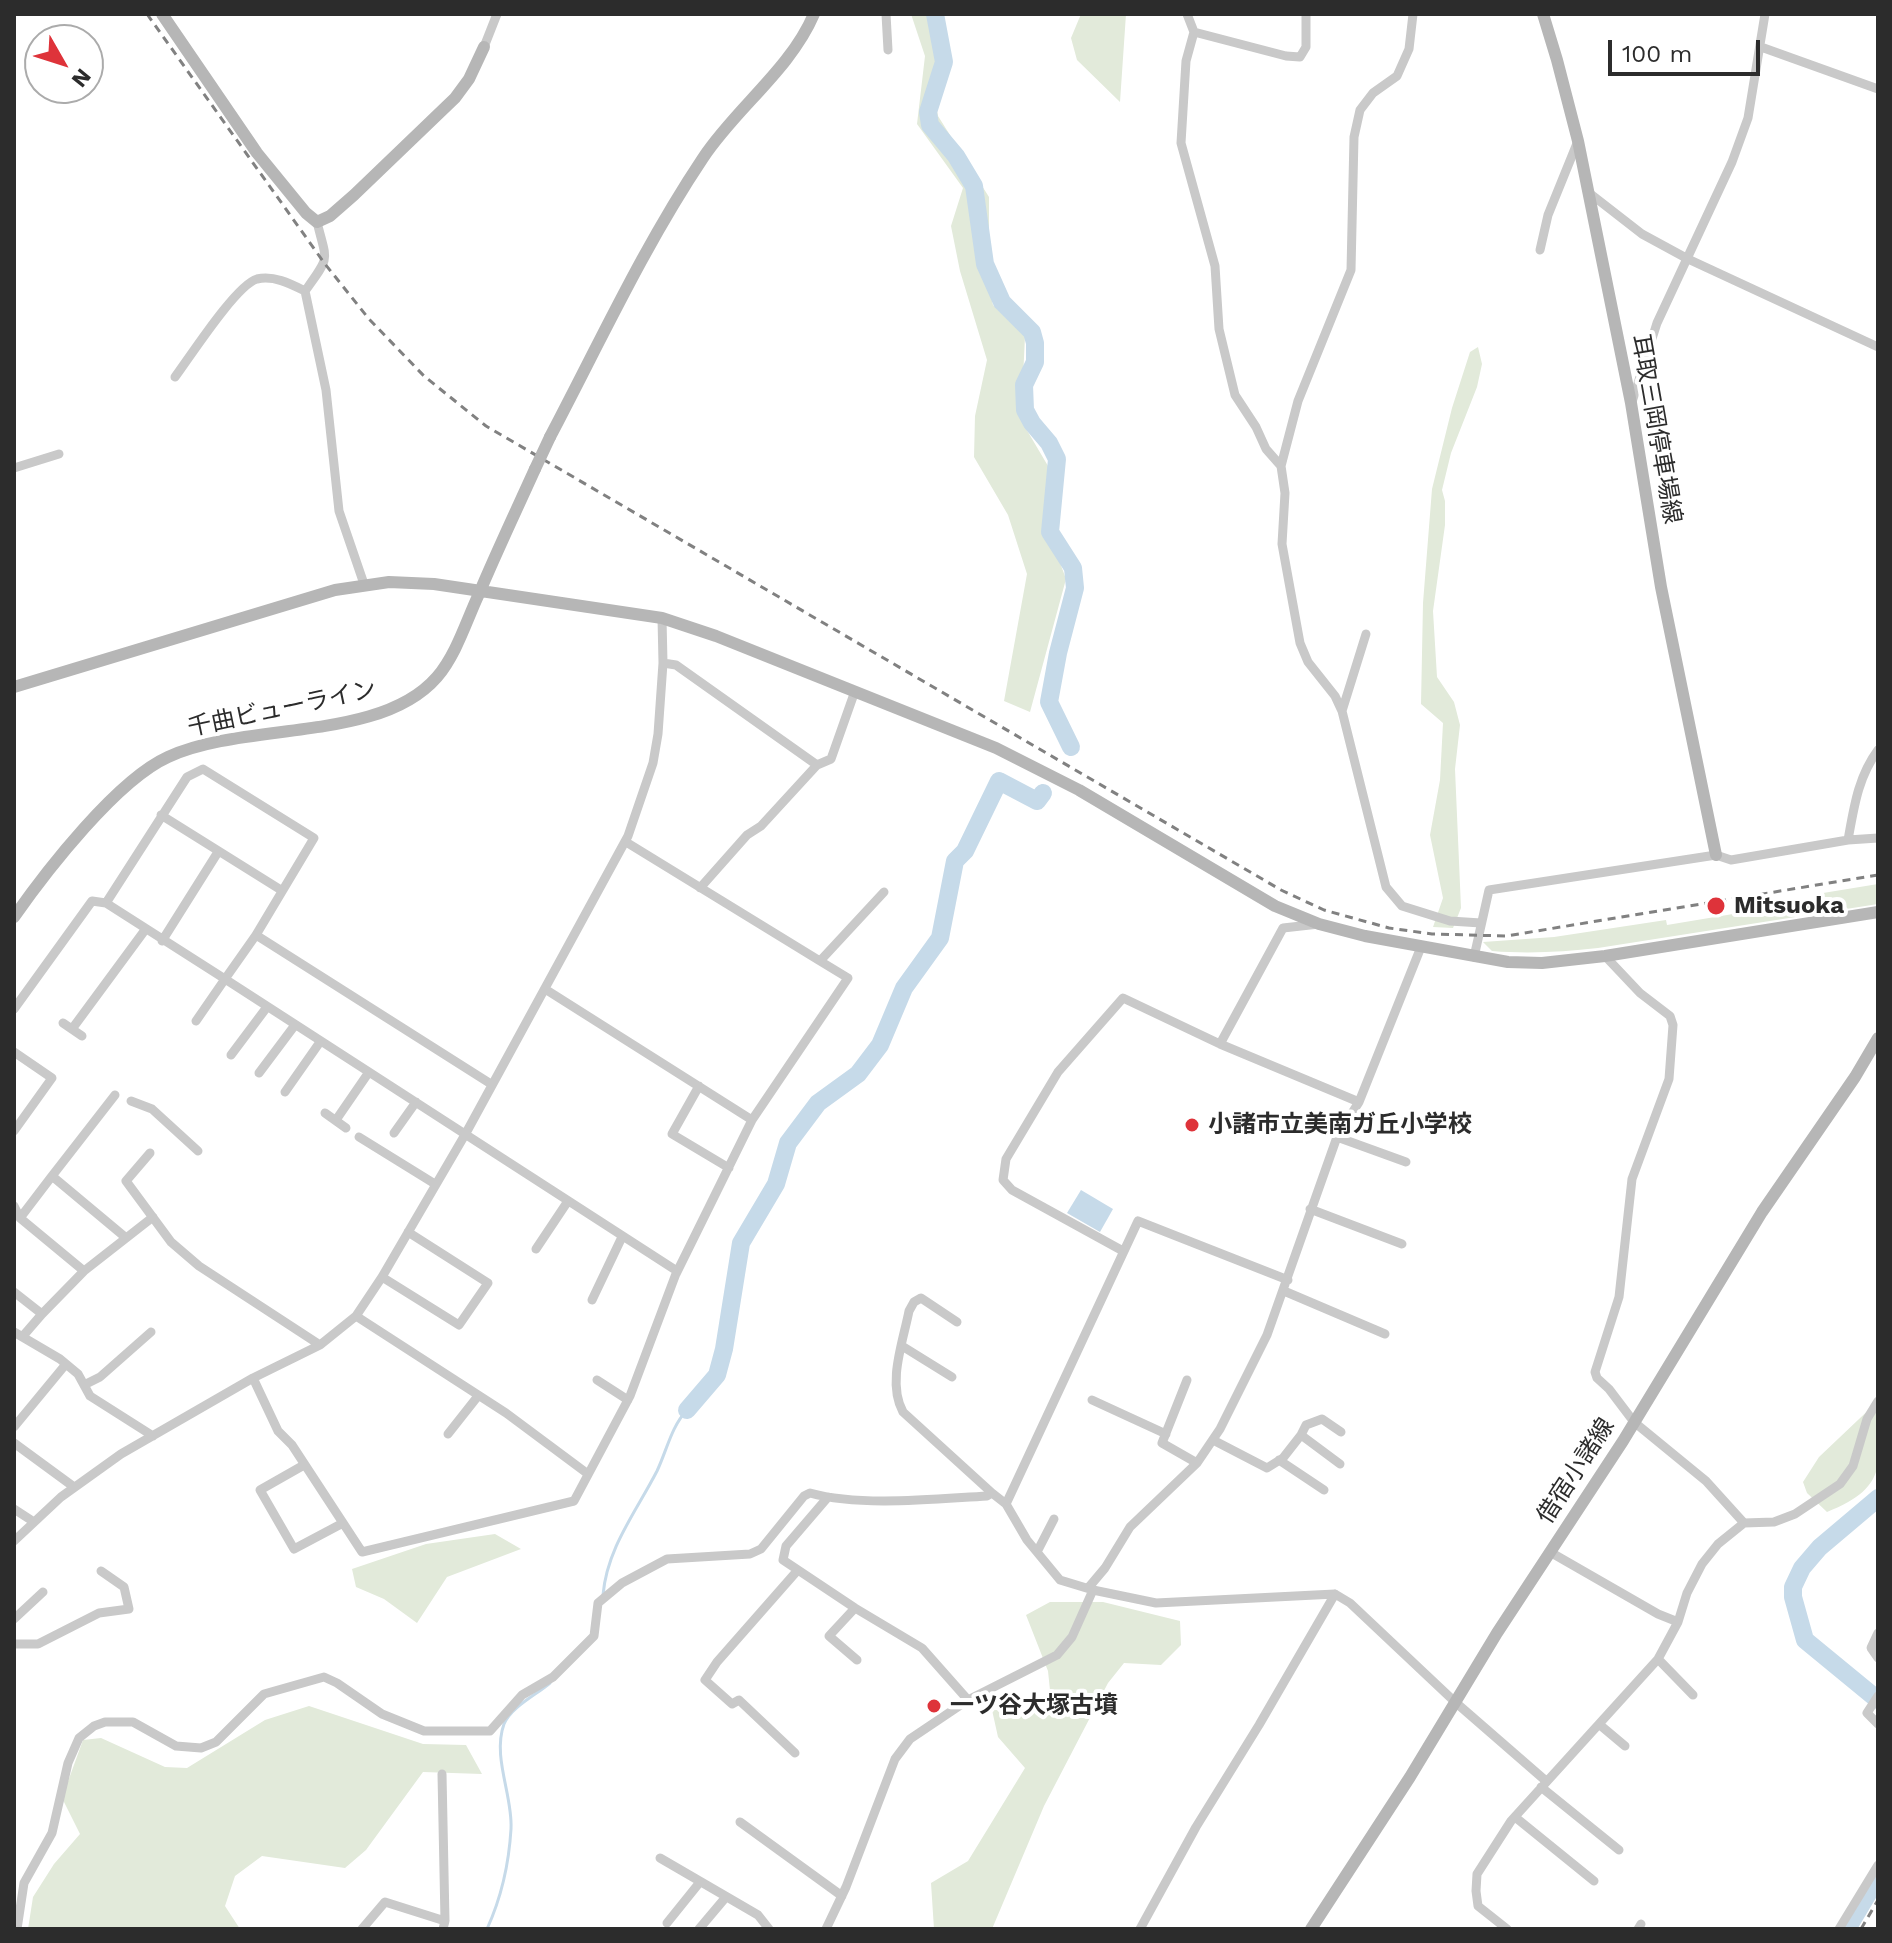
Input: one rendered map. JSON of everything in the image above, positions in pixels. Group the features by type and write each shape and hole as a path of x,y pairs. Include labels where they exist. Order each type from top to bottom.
{"street":[{"path":"162,14 257,153 317,222 327,253 325,264 305,291 326,390 339,511 364,584"},
{"path":"317,222 330,216 346,202 455,98 469,79 497,14"},
{"name":"千曲ビューライン","path":"14,917 41,879 86,828 133,780 165,758 218,740 337,723 388,710 418,695 438,676 456,646 550,437 693,172 727,125 791,54 814,14"},
{"path":"886,14 888,50"},
{"path":"1187,14 1194,32 1186,61 1181,143 1215,266 1219,329 1235,395 1266,449 1281,466"},
{"path":"1194,32 1300,57 1306,47 1306,14"},
{"path":"1413,14 1409,49 1397,76 1373,93 1360,110 1354,137 1351,270 1298,401 1281,466 1285,493 1282,544 1300,643 1308,662 1335,696 1342,711 1386,887 1402,906 1450,921 1481,923"},
{"name":"耳取三岡停車場線","path":"1543,14 1578,141 1631,403 1661,587 1716,855"},
{"path":"1631,403 1657,323 1732,162 1748,118 1765,14"},
{"path":"1761,47 1878,89"},
{"path":"1540,250 1548,215 1578,141"},
{"path":"1588,192 1642,234 1688,259 1878,347"},
{"path":"175,377 237,294 255,279 284,280 305,291"},
{"path":"14,468 59,454"},
{"path":"14,687 310,597 364,584 408,582 480,590 662,618 855,691 996,748 1079,790 1275,906 1319,924 1474,957 1542,963 1605,956 1878,912"},
{"path":"14,1541 74,1487 121,1454 253,1378 320,1345 356,1316 466,1133 626,842 653,763 663,663 662,618"},
{"path":"1342,711 1366,634"},
{"path":"663,663 676,665 817,765"},
{"path":"700,888 817,765 831,759 855,691"},
{"path":"1848,840 1859,783 1878,750"},
{"path":"106,903 187,777 203,769 314,838 256,935 196,1021"},
{"path":"161,815 281,890"},
{"path":"1474,957 1489,890 1716,855 1731,860 1848,840 1878,838"},
{"path":"253,1378 278,1431 292,1445 362,1552 574,1501 628,1400 676,1274 752,1120 848,978 626,842"},
{"path":"162,941 218,852"},
{"path":"820,961 884,892"},
{"path":"14,1009 92,901 106,903 466,1133 677,1271 676,1274"},
{"path":"1220,1044 1283,928 1319,924"},
{"path":"72,1029 145,930"},
{"path":"256,935 491,1084"},
{"path":"826,1929 842,1896 895,1759 910,1739 968,1700 1057,1655 1072,1637 1091,1588 1130,1527 1197,1463 1213,1440 1267,1335 1337,1137 1359,1102 1421,947"},
{"path":"1605,956 1640,993 1670,1016 1673,1025 1669,1079 1632,1179 1619,1297 1595,1372 1634,1422 1706,1481 1744,1523"},
{"path":"545,989 752,1120"},
{"path":"1123,1251 1012,1190 1003,1180 1006,1159 1058,1072 1123,998 1220,1044 1359,1102"},
{"path":"231,1055 267,1007"},
{"path":"63,1023 82,1036"},
{"path":"259,1073 295,1025"},
{"name":"借宿小諸線","path":"1311,1929 1634,1422 1754,1224 1855,1077 1878,1038"},
{"path":"285,1092 320,1042"},
{"path":"14,1052 52,1078 14,1131"},
{"path":"336,1120 369,1072"},
{"path":"699,1086 672,1134 729,1168"},
{"path":"20,1218 115,1095"},
{"path":"131,1101 152,1109 198,1151"},
{"path":"394,1133 416,1102"},
{"path":"325,1113 346,1128"},
{"path":"359,1137 435,1184"},
{"path":"1337,1137 1406,1162"},
{"path":"150,1153 126,1181 171,1242 199,1266 320,1345"},
{"path":"52,1176 125,1237"},
{"path":"536,1249 568,1201"},
{"path":"14,1206 20,1218 84,1271"},
{"path":"1310,1209 1402,1244"},
{"path":"153,1217 84,1271 19,1334 78,1374 90,1396 153,1436"},
{"path":"1006,1504 1138,1221 1288,1280"},
{"path":"382,1277 459,1325 488,1283 408,1232"},
{"path":"592,1300 622,1237"},
{"path":"1284,1291 1385,1334"},
{"path":"14,1292 42,1314"},
{"path":"957,1322 921,1298 914,1302 909,1311 895,1383 897,1398 903,1412 1006,1504 1037,1552 1060,1580 1156,1603 1335,1594 1350,1603 1619,1850"},
{"path":"356,1316 478,1396 588,1474"},
{"path":"84,1385 100,1377 151,1332"},
{"path":"902,1346 952,1377"},
{"path":"14,1427 66,1364"},
{"path":"597,1380 628,1400"},
{"path":"1187,1380 1162,1443 1197,1463"},
{"path":"448,1434 478,1396"},
{"path":"1092,1400 1166,1434"},
{"path":"1507,1929 1478,1906 1477,1874 1515,1817 1658,1659 1678,1622 1687,1593 1702,1564 1718,1544 1744,1523 1774,1522 1795,1514 1840,1484 1853,1466 1867,1419 1878,1401"},
{"path":"1213,1440 1267,1468 1279,1460 1306,1425 1322,1419 1341,1432"},
{"path":"1301,1435 1340,1464"},
{"path":"14,1443 74,1487"},
{"path":"1279,1460 1324,1490"},
{"path":"304,1465 260,1490 294,1549 343,1523"},
{"path":"17,1929 24,1883 52,1833 68,1763 79,1738 94,1726 105,1722 133,1722 176,1746 201,1748 216,1742 264,1694 324,1677 382,1714 424,1731 490,1731 522,1695 553,1677 594,1636 598,1603 622,1583 667,1559 750,1554 761,1549 804,1496 810,1493 828,1497 918,1500 987,1496 992,1493"},
{"path":"828,1497 786,1546 783,1560 922,1648 968,1700"},
{"path":"14,1509 34,1522"},
{"path":"1037,1552 1054,1519"},
{"path":"1550,1552 1658,1614 1678,1622"},
{"path":"14,1644 38,1644 99,1613 129,1609 124,1587 101,1571"},
{"path":"795,1753 739,1700 732,1704 705,1680 717,1662 797,1571"},
{"path":"14,1619 43,1592"},
{"path":"1140,1929 1196,1827 1335,1594"},
{"path":"855,1608 829,1636 857,1660"},
{"path":"1878,1633 1871,1648 1878,1658"},
{"path":"1658,1659 1693,1695"},
{"path":"1876,1699 1867,1713 1878,1724"},
{"path":"1600,1725 1625,1746"},
{"path":"362,1929 385,1902 444,1925 442,1774"},
{"path":"1515,1817 1594,1881"},
{"path":"740,1822 842,1896"},
{"path":"660,1858 758,1915 769,1929"},
{"path":"1839,1929 1878,1865"},
{"path":"667,1923 700,1882"},
{"path":"699,1929 726,1897"}],"green space":[{"path":"911,14 931,14 939,42 940,60 932,83 938,116 989,197 989,288 993,305 1025,336 1025,427 1051,471 1052,517 1059,560 1066,579 1030,712 1004,701 1027,574 1008,515 974,457 975,416 987,360 960,271 951,226 963,188 917,124 925,56"},
{"path":"1081,14 1126,14 1120,102 1077,60 1071,38"},
{"path":"1478,347 1482,364 1477,387 1451,453 1442,490 1445,525 1433,611 1437,677 1454,702 1460,725 1455,769 1461,908 1453,928 1433,927 1443,898 1430,835 1440,780 1443,723 1421,704 1423,603 1432,489 1470,352"},
{"path":"1878,884 1878,904 1598,948 1505,952 1492,951 1483,942 1554,937 1666,920 1667,925 1817,900 1817,894"},
{"path":"1878,1401 1879,1456 1872,1481 1848,1502 1827,1512 1807,1493 1803,1482 1819,1457"},
{"path":"495,1534 521,1549 447,1577 417,1623 384,1599 356,1587 352,1569 426,1544"},
{"path":"1050,1602 1103,1602 1180,1621 1181,1645 1161,1665 1124,1663 1108,1683 1044,1806 992,1929 934,1929 931,1883 968,1861 1025,1768 998,1737 992,1710 1029,1710 1051,1700 1048,1671 1026,1615"},
{"path":"309,1706 423,1744 466,1745 482,1774 423,1772 366,1850 345,1868 262,1856 235,1876 225,1906 240,1929 28,1929 33,1897 54,1864 80,1834 62,1798 83,1740 101,1738 165,1767 187,1768 265,1720"}],"water":[{"path":"1081,1190 1113,1209 1100,1232 1067,1213"}],"waterway":[{"path":"935,14 944,62 928,112 930,125 956,156 974,186 985,264 1002,302 1032,332 1035,362 1024,385 1025,410 1057,459 1050,532 1073,568 1075,588 1049,702 1071,747"},
{"path":"687,1410 717,1375 741,1243 776,1184 788,1143 818,1103 858,1074 880,1045 904,988 940,938 955,861 965,851 999,781 1037,801 1043,793"},
{"path":"603,1595 616,1546 687,1410"},
{"path":"1878,1498 1820,1547 1802,1568 1793,1587 1805,1640 1878,1700"},
{"path":"487,1929 501,1892 510,1842 511,1816 500,1750 504,1724 518,1707 550,1683"},
{"path":"1847,1929 1878,1877"}],"railway":[{"path":"147,14 325,264 369,319 424,376 486,426 1281,890 1324,910 1389,928 1432,934 1506,936 1878,875"},
{"path":"1861,1929 1878,1900"}],"place":[{"name":"Mitsuoka","path":"1716,906"},
{"name":"小諸市立美南ガ丘小学校","path":"1192,1125"},
{"name":"一ツ谷大塚古墳","path":"934,1706"}]}
